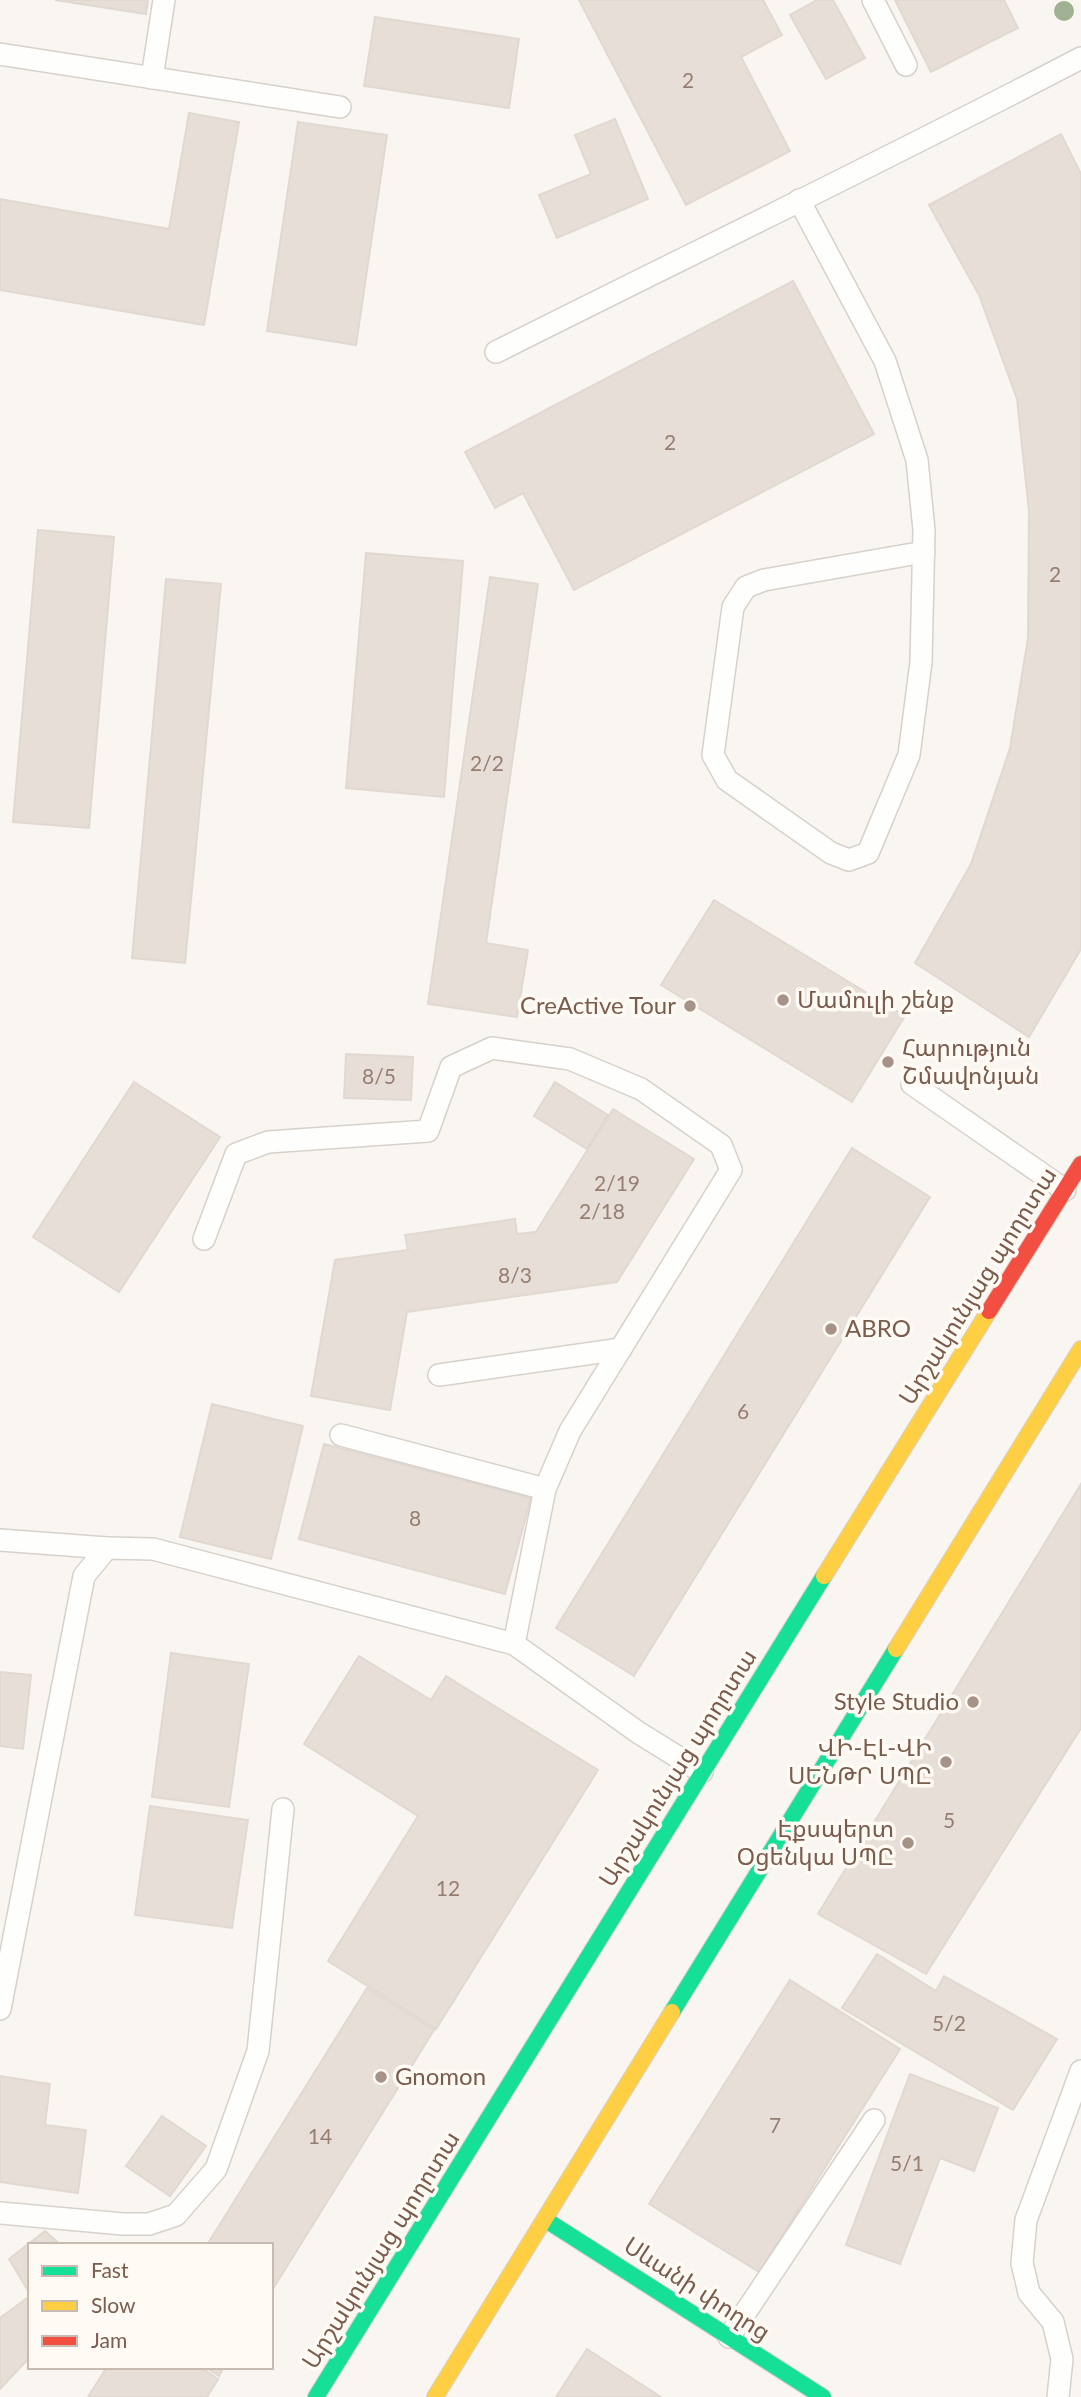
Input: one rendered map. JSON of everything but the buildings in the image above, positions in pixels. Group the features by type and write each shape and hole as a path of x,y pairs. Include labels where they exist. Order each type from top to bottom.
{"main road":[{"name":"Արշակունյաց պողոտա","path":"316,2397 1081,1164"},
{"path":"435,2397 1081,1349"},
{"name":"Սևանի փողոց","path":"546,2220 823,2397"}],"lane":[{"path":"152,78 164,0"},
{"path":"873,0 906,65"},
{"path":"0,54 340,107"},
{"path":"496,352 799,200 940,133 1081,58"},
{"path":"799,200 885,361 917,460 925,530 921,662 909,755 868,853 849,860 831,853 727,780 713,755 733,607 746,587 764,580 924,552"},
{"path":"204,1239 236,1154 268,1142 428,1131 452,1067 492,1048 570,1059 641,1089 721,1144 732,1170 570,1431 545,1489 514,1644"},
{"path":"912,1084 1065,1190"},
{"path":"439,1375 621,1349"},
{"path":"341,1435 545,1489"},
{"path":"0,1540 153,1549 514,1644 639,1733 702,1772"},
{"path":"0,2009 84,1576 107,1548"},
{"path":"0,2213 149,2224 176,2215 216,2169 258,2050 283,1809"},
{"path":"1058,2397 1071,2356 1053,2322 1029,2293 1023,2263 1026,2220 1081,2071"},
{"path":"729,2337 874,2120"}],"traffic: fast":[{"path":"316,2397 824,1576"},
{"path":"672,2012 896,1649"},
{"path":"546,2220 823,2397"}],"traffic: slow":[{"path":"824,1576 989,1311"},
{"path":"896,1649 1081,1349"},
{"path":"435,2397 672,2012"}],"traffic: jam":[{"path":"989,1311 1081,1164"}],"place":[{"name":"Մամուլի շենք","path":"783,1000"},
{"name":"CreActive Tour","path":"690,1006"},
{"name":"Հարություն Շմավոնյան","path":"888,1062"},
{"name":"ABRO","path":"831,1329"},
{"name":"Style Studio","path":"973,1702"},
{"name":"ՎԻ-ԷԼ-ՎԻ ՍԵՆԹՐ ՍՊԸ","path":"946,1762"},
{"name":"Էքսպերտ Օցենկա ՍՊԸ","path":"908,1843"},
{"name":"Gnomon","path":"381,2077"}]}
